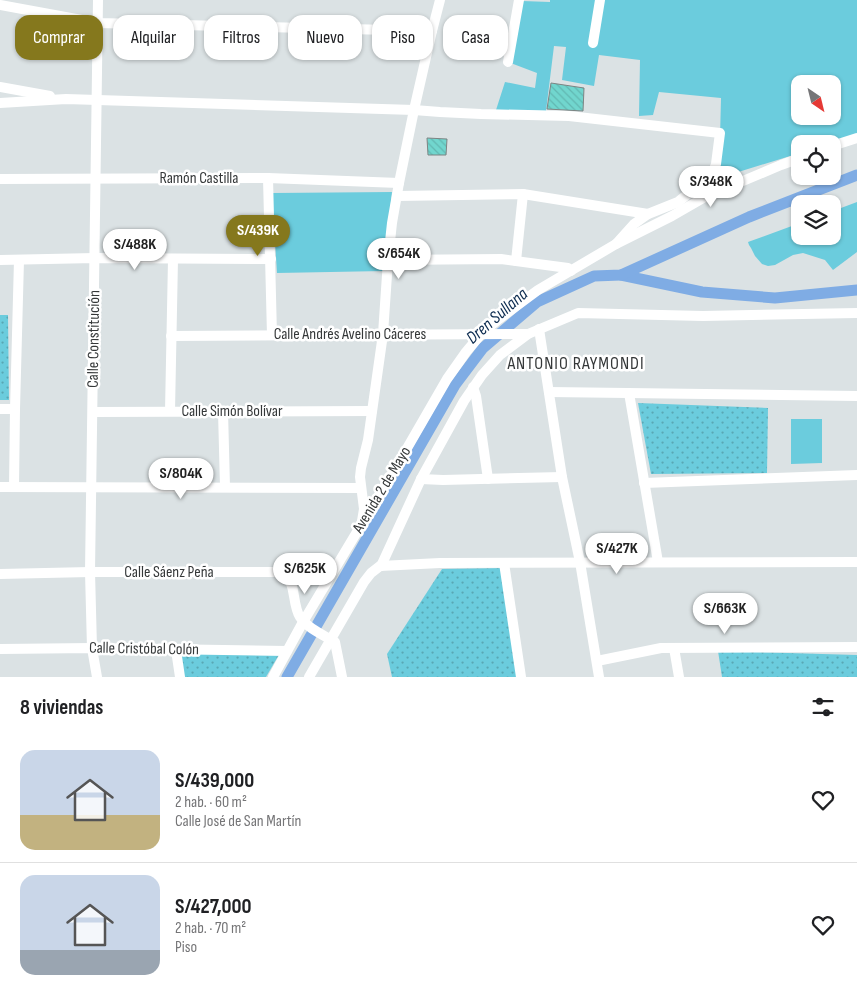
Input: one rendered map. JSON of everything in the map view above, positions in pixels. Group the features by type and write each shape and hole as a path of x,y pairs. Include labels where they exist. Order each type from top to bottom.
{"street":[{"name":"Calle Constitución","path":"98,0 98,15"},
{"path":"433,27 440,0"},
{"path":"508,62 519,0"},
{"path":"592,43 600,0"},
{"path":"0,5 54,15"},
{"path":"103,23 372,30"},
{"name":"Calle Constitución","path":"97,677 92,648 90,572 98,60"},
{"path":"361,525 364,508 360,477 366,452 383,334 388,260 396,196 425,60"},
{"path":"0,87 66,99"},
{"path":"0,103 66,99 569,116 720,134 716,164 710,176 678,202 648,214 634,224 616,244"},
{"path":"841,143 857,138"},
{"path":"616,244 705,197 791,161"},
{"path":"268,178 272,335"},
{"name":"Ramón Castilla","path":"0,179 268,178 399,183"},
{"path":"396,196 523,194 648,214"},
{"path":"516,261 523,194"},
{"name":"Avenida 2 de Mayo","path":"273,677 447,379 466,352 506,314 538,290 616,244"},
{"path":"0,260 95,258 271,259"},
{"path":"170,412 173,259"},
{"path":"388,260 501,259 568,268 571,271"},
{"path":"14,487 14,409 19,260"},
{"path":"309,677 329,638 364,582 371,573 381,566 421,479 464,401 482,375 523,334 578,313 704,316 857,313"},
{"path":"539,329 562,477 580,562 600,677"},
{"name":"Calle Andrés Avelino Cáceres","path":"171,336 523,334"},
{"path":"473,387 476,396 488,479"},
{"path":"549,392 857,396"},
{"path":"629,393 658,562"},
{"path":"0,409 14,409"},
{"path":"223,411 225,487"},
{"name":"Calle Simón Bolívar","path":"93,412 372,411"},
{"path":"644,483 857,475"},
{"path":"421,479 562,477"},
{"path":"0,486 362,488"},
{"path":"381,566 440,562 857,562"},
{"path":"504,563 521,677"},
{"name":"Calle Sáenz Peña","path":"0,574 277,572 285,574 290,581 293,587 295,609 305,623"},
{"path":"305,623 335,642 342,677"},
{"path":"597,661 661,648 857,647"},
{"name":"Calle Cristóbal Colón","path":"0,649 92,648 287,651"},
{"path":"674,648 679,677"},
{"path":"176,650 180,677"}],"shaded area":[{"path":"857,0 857,135 841,140 841,135 791,135 791,156 719,178 721,98 659,92 653,115 639,116 640,60 599,55 594,86 562,80 566,47 554,46 546,111 496,110 505,82 535,88 537,73 508,62 522,1"},
{"path":"392,192 384,271 277,273 272,193"},
{"path":"857,202 857,252 833,270 825,260 803,253 793,255 775,265 768,266 762,264 749,245 748,242 791,226 791,245 841,245 841,208"},
{"path":"0,315 8,315 9,400 0,400"},
{"path":"638,403 768,408 767,473 651,474"},
{"path":"791,419 822,419 822,463 791,464"},
{"path":"506,568 517,677 392,677 387,654 442,569"},
{"path":"718,651 857,655 857,677 722,677"},
{"path":"280,653 266,677 183,677 181,654"}],"building":[{"path":"551,83 584,88 583,111 547,109"},
{"path":"427,138 447,139 446,155 428,155"}],"waterway":[{"name":"Dren Sullana","path":"287,677 455,385 483,348 537,302 594,276 621,275 749,217 857,175"},
{"path":"621,275 702,292 775,298 857,290"}],"district":[{"name":"ANTONIO RAYMONDI","path":"576,363"}]}
